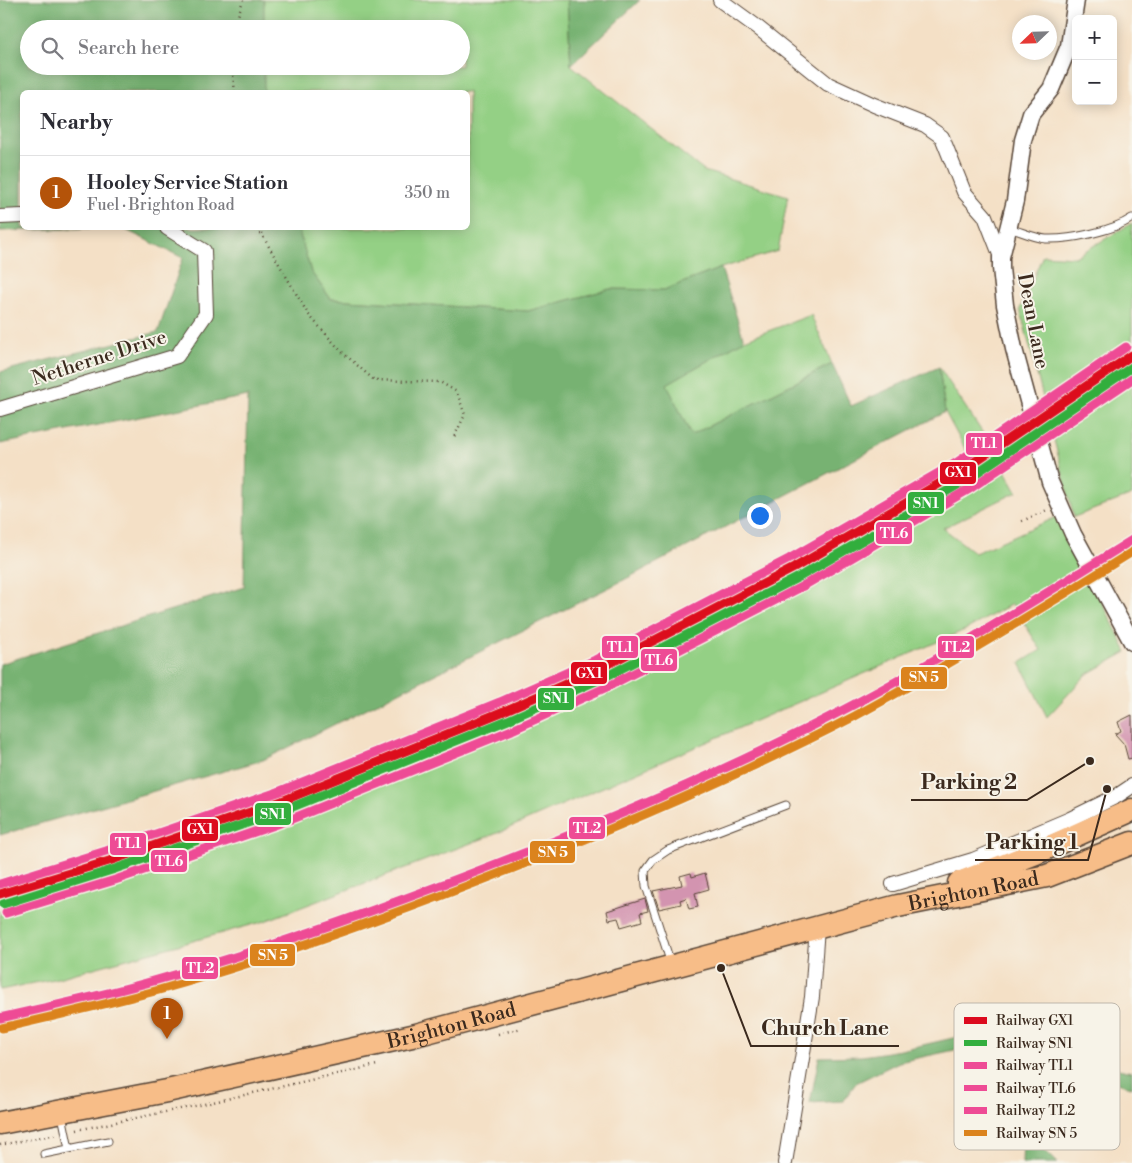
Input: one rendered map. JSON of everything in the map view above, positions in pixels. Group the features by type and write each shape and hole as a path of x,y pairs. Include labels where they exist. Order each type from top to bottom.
{"highway":[{"name":"Brighton Road","path":"898,906 1036,853 1080,824 1132,810"},
{"name":"Brighton Road","path":"0,1123 167,1091 396,1040 898,906 1047,876 1132,843"}],"street":[{"path":"720,0 828,84 925,125 942,136 964,192 985,216 1001,257"},
{"name":"Dean Lane","path":"1076,0 1069,46 1051,89 1031,114 1026,131 1015,201 1001,257 1005,305 1014,349 1050,482 1073,534 1132,642"},
{"path":"0,217 20,216"},
{"name":"Netherne Drive","path":"0,409 176,356 206,314 204,251 170,230"},
{"name":"Brighton Road","path":"893,884 1080,824 1132,786"},
{"path":"785,1163 812,997 817,927"}],"lane":[{"path":"1008,228 1045,239 1092,234 1132,218"},
{"path":"672,967 646,886 645,871 653,860 668,850 786,805"},
{"path":"61,1111 69,1149"},
{"path":"44,1154 108,1142"}],"path":[{"path":"237,20 243,0"},
{"path":"233,75 235,90"},
{"path":"260,230 308,314 341,351 374,380 440,382 457,392 465,415 453,439"},
{"path":"1022,521 1060,504"}],"green space":[{"path":"0,0 264,0 264,20 20,20 20,75 264,75 264,90 20,90 20,230 33,230 0,231"},
{"path":"258,0 567,0 571,65 704,171 788,196 778,251 721,268 664,290 610,289 528,311 331,299 311,272 299,230 470,230 470,90 261,90 258,75 470,75 470,20 254,20"},
{"path":"567,0 640,0 571,65"},
{"path":"1132,223 1132,495 1074,517 1020,309 1043,255 1075,257"},
{"path":"126,230 299,230 311,272 331,299 528,311 610,289 664,290 721,268 744,340 667,384 691,435 832,364 851,406 939,367 945,412 616,584 263,760 0,835 0,664 244,587 248,396 0,444 0,372 158,332 183,258"},
{"path":"811,315 832,364 691,435 666,384 744,340"},
{"path":"939,367 988,441 1017,492 943,528 975,553 1059,516 1127,652 1086,675 1047,717 1020,663 1041,650 1012,604 967,629 495,834 262,922 54,979 0,990 0,911 263,823 506,727 652,660 982,480 945,412"},
{"path":"954,1038 954,1050 899,1062 856,1083 843,1101 810,1103 819,1057 862,1056 901,1050"},
{"path":"1120,1069 1132,1072 1132,1087 1120,1084"},
{"path":"1022,1150 1044,1150 1058,1163 1022,1163"}],"building":[{"path":"1132,715 1132,758 1128,759 1124,744 1115,734 1121,731 1118,722"},
{"path":"691,873 692,877 705,873 709,889 695,893 698,907 689,909 686,898 680,900 681,904 659,909 653,891 682,885 680,876"},
{"path":"645,899 648,911 640,913 642,921 621,927 618,918 609,920 607,911"}],"rail line":[{"name":"TL1","path":"0,884 106,851 278,792 500,702 595,660 789,559 956,463 1126,347"},
{"name":"GX1","path":"0,894 109,861 282,801 504,711 599,669 794,568 961,471 1132,355"},
{"name":"SN1","path":"3,904 112,870 285,810 508,720 603,678 799,577 966,480 1132,367"},
{"name":"TL6","path":"6,913 115,880 289,820 512,730 607,687 803,586 971,488 1132,379"},
{"name":"TL2","path":"0,1018 137,985 246,954 466,876 639,806 766,749 885,688 992,626 1132,540"}],"transit line":[{"path":"2,1028 159,990 294,948 472,884 645,814 730,777 855,716 926,677 1132,552"}],"place":[{"name":"Parking 2","path":"1090,761"},
{"name":"Parking 1","path":"1107,789"},
{"name":"Church Lane","path":"721,968"},
{"name":"Hooley Service Station","path":"167,1039"}]}
